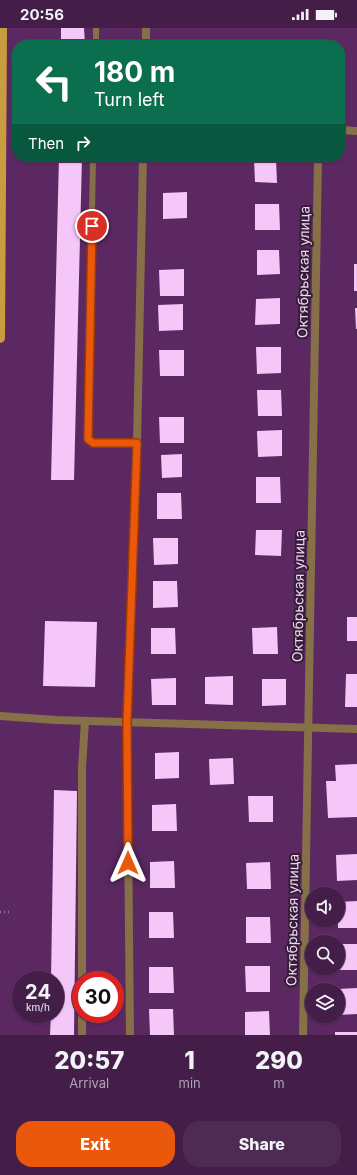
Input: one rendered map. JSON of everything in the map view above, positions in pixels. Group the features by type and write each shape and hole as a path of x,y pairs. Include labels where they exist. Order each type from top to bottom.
{"main road":[{"path":"0,338 2,28"}],"street":[{"path":"146,28 146,40"},
{"path":"345,130 357,131"},
{"path":"130,1035 127,722 137,443 143,162"},
{"name":"Октябрьская улица","path":"303,1035 318,162"},
{"path":"0,716 85,721 357,729"},
{"path":"82,971 82,768 85,721"},
{"path":"82,1023 82,1035"}],"lane":[{"path":"96,28 96,40"},
{"path":"93,162 88,439 93,443 137,443"}],"path":[{"path":"0,912 10,912"}],"building":[{"path":"61,28 84,28 85,40 61,40"},
{"path":"59,162 82,162 74,480 51,480"},
{"path":"254,162 276,162 277,183 255,182"},
{"path":"187,192 187,218 163,219 163,193"},
{"path":"255,204 279,204 280,230 255,230"},
{"path":"257,250 279,250 280,274 257,275"},
{"path":"354,264 357,264 357,291 354,291"},
{"path":"184,269 184,296 160,296 159,270"},
{"path":"280,298 280,324 255,325 256,299"},
{"path":"183,304 183,330 159,331 158,305"},
{"path":"355,308 357,308 357,329 356,329"},
{"path":"256,347 281,347 281,373 257,374"},
{"path":"159,350 184,350 184,376 160,376"},
{"path":"257,390 281,390 282,416 258,416"},
{"path":"159,417 184,417 184,443 160,443"},
{"path":"282,430 282,456 258,457 257,431"},
{"path":"182,454 182,477 162,478 161,455"},
{"path":"256,477 280,477 281,503 256,503"},
{"path":"157,493 181,493 182,519 157,519"},
{"path":"256,530 282,530 281,556 255,555"},
{"path":"153,538 178,538 178,564 154,565"},
{"path":"153,581 177,581 178,607 153,608"},
{"path":"347,617 357,617 357,641 347,641"},
{"path":"45,621 97,622 95,687 43,686"},
{"path":"277,627 278,654 253,654 252,628"},
{"path":"151,628 175,628 176,654 151,654"},
{"path":"346,674 357,674 357,707 345,707"},
{"path":"233,676 233,705 205,704 205,677"},
{"path":"176,678 176,705 152,705 151,679"},
{"path":"262,679 286,679 286,705 262,706"},
{"path":"179,752 179,778 155,779 155,753"},
{"path":"233,758 234,784 210,785 209,759"},
{"path":"357,764 357,817 328,818 326,781 336,781 335,765"},
{"path":"54,790 77,791 75,971 72,971 72,1023 74,1023 74,1035 50,1035 51,1023 64,1023 64,971 51,971"},
{"path":"248,796 273,796 273,822 249,822"},
{"path":"176,804 177,831 152,831 152,805"},
{"path":"357,854 357,880 337,881 336,855"},
{"path":"174,861 175,888 150,888 150,862"},
{"path":"270,862 271,889 247,889 246,863"},
{"path":"357,901 357,928 338,928 345,927 345,902"},
{"path":"149,912 173,912 174,938 149,938"},
{"path":"246,917 270,917 271,943 246,943"},
{"path":"345,944 357,944 357,970 345,970"},
{"path":"245,966 270,966 270,992 246,992"},
{"path":"149,967 173,967 174,993 149,993"},
{"path":"357,988 357,1014 345,1015 345,989"},
{"path":"149,1009 173,1009 174,1035 150,1035"},
{"path":"269,1011 270,1035 245,1035 245,1012"},
{"path":"335,1032 357,1032 357,1035 335,1035"}],"route":[{"path":"92,226 88,439 89,442 93,443 137,443 127,722 128,863"}]}
